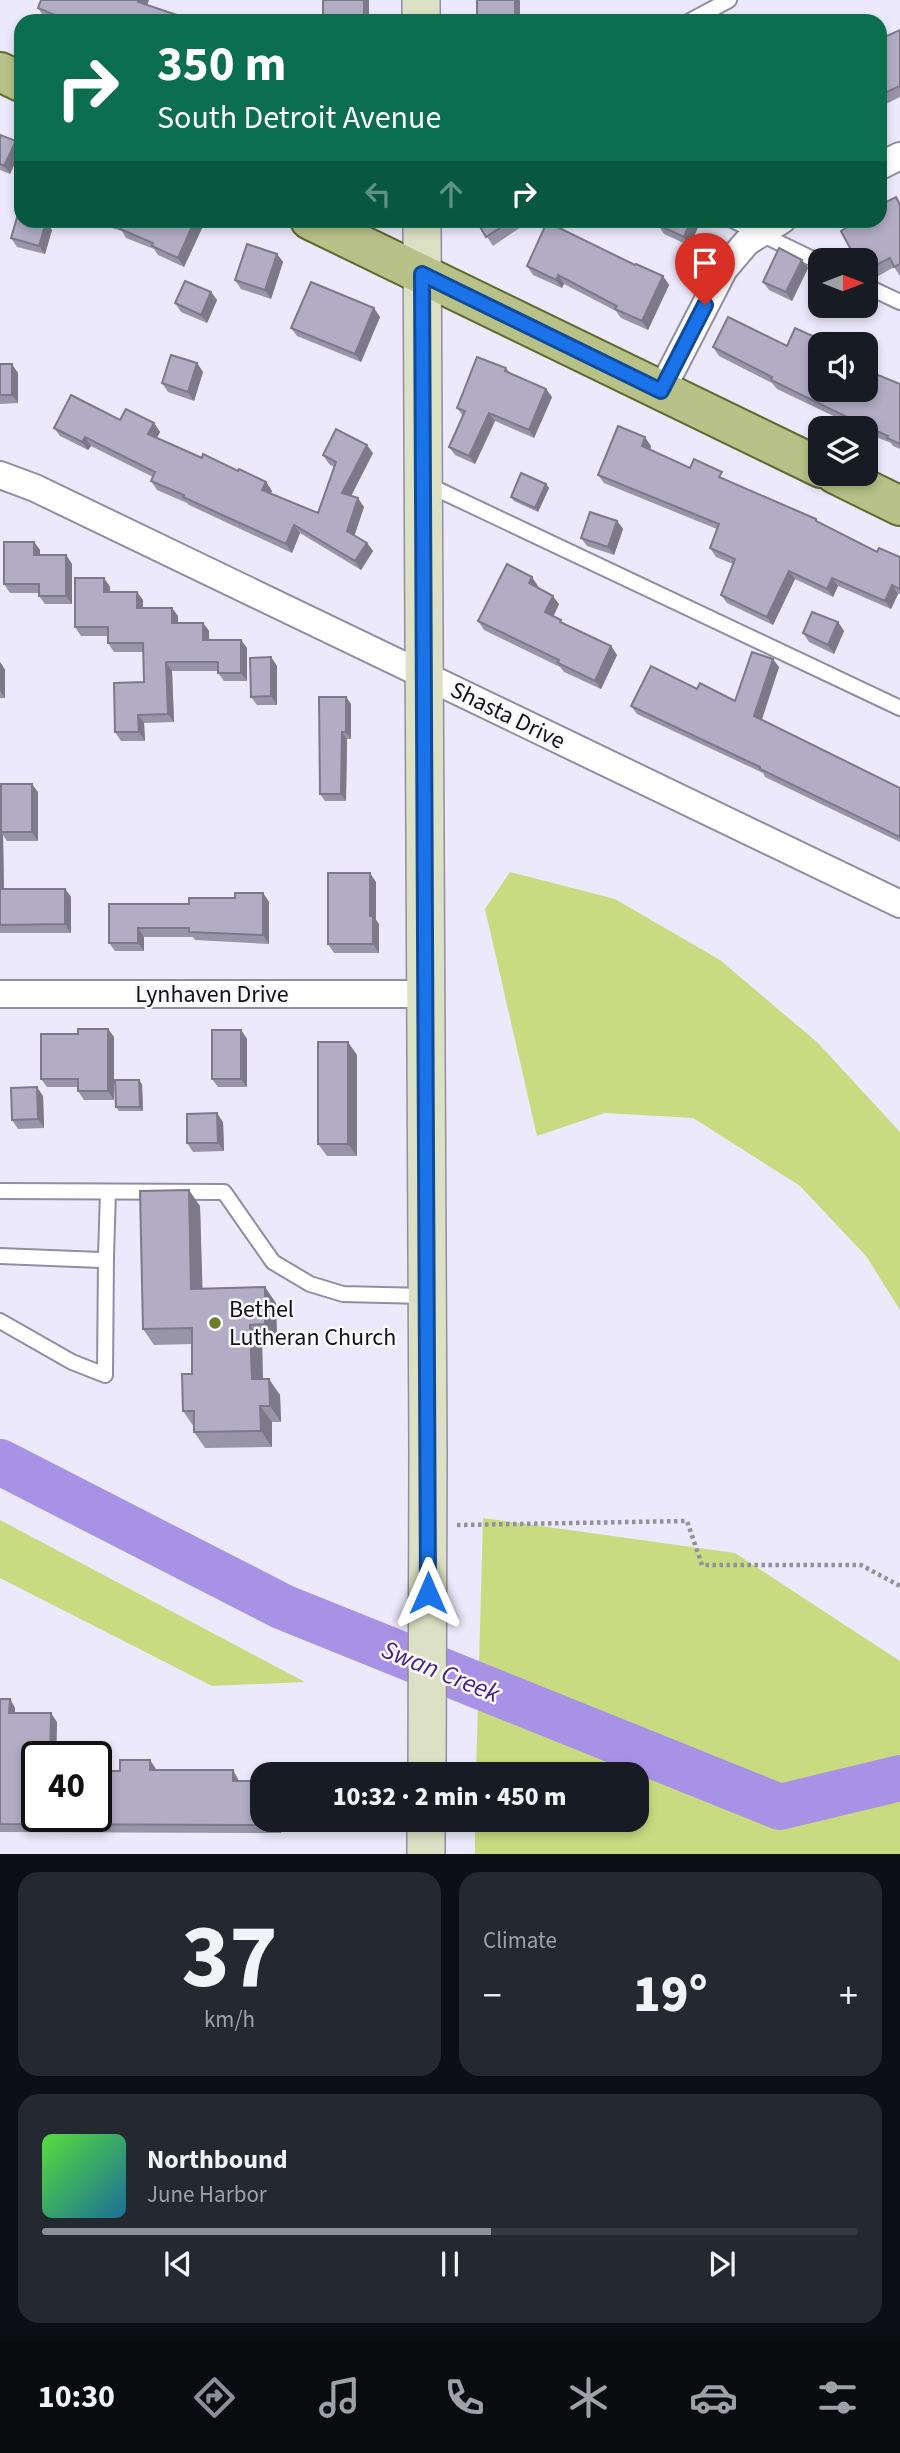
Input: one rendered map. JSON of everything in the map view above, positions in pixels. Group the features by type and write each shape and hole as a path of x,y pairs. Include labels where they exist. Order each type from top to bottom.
{"main road":[{"path":"327,228 808,462"},
{"path":"859,486 900,506"}],"street":[{"path":"422,228 427,1762"},
{"path":"661,391 724,269 747,242 768,228"},
{"name":"Shasta Drive","path":"0,475 34,488 900,904"},
{"name":"Lynhaven Drive","path":"0,994 425,994"}],"lane":[{"path":"703,14 729,0"},
{"path":"771,228 808,254"},
{"path":"878,292 900,302"},
{"path":"423,482 900,708"},
{"path":"0,1191 224,1192 273,1262 310,1284 343,1294 427,1296"},
{"path":"0,1321 72,1362 105,1375 104,1258 108,1192"},
{"path":"0,1256 104,1258"}],"path":[{"path":"428,1525 687,1521 702,1565 861,1565 900,1586"}],"green space":[{"path":"510,872 615,899 720,960 818,1043 900,1132 900,1310 866,1256 800,1186 693,1118 605,1113 537,1136 485,909"},
{"path":"483,1518 735,1553 900,1661 900,1854 475,1854 475,1832 649,1832 649,1762 476,1762"},
{"path":"0,1520 305,1682 212,1686 0,1578"}],"building":[{"path":"41,0 139,0 138,2 174,14 52,14 38,8"},
{"path":"323,0 364,0 364,14 323,14"},
{"path":"477,0 515,0 515,14 477,14"},
{"path":"900,30 900,86 887,92 887,36"},
{"path":"0,135 14,140 14,145 4,166 0,164"},
{"path":"896,197 900,205 900,264 894,267 890,258 878,264 878,248 850,248 841,231 846,228 887,228 887,202"},
{"path":"14,228 44,228 39,246 11,238"},
{"path":"191,228 178,258 152,246 153,243 120,229"},
{"path":"481,228 500,228 486,237"},
{"path":"544,228 559,228 663,276 642,321 615,309 617,306 558,275 556,280 527,266"},
{"path":"664,228 688,228 684,237"},
{"path":"247,244 277,254 265,290 235,280"},
{"path":"779,248 802,260 786,292 763,282"},
{"path":"185,281 211,292 201,315 175,303"},
{"path":"311,282 374,308 355,354 291,328"},
{"path":"728,317 787,346 795,328 808,334 808,398 771,380 772,377 713,347"},
{"path":"171,355 197,363 188,392 162,383"},
{"path":"477,357 506,368 505,371 546,389 529,430 489,413 469,456 449,447 465,411 457,408"},
{"path":"0,364 12,364 12,395 0,395"},
{"path":"878,375 900,384 900,444 878,432 878,416 845,416 816,402 878,402"},
{"path":"71,395 120,420 126,409 154,423 148,434 202,458 203,454 238,471 239,469 266,482 262,490 318,513 336,462 323,455 336,429 367,445 342,493 358,498 347,531 367,543 355,561 294,525 286,544 151,481 155,472 85,437 82,442 54,428"},
{"path":"618,426 645,437 642,446 690,468 694,459 722,472 719,477 816,519 877,552 879,548 900,557 900,589 892,585 885,601 832,578 827,589 789,571 767,617 721,595 735,559 710,548 719,524 598,475"},
{"path":"521,473 546,484 535,508 511,497"},
{"path":"590,512 617,521 608,547 581,538"},
{"path":"4,542 34,542 34,555 66,555 66,596 39,596 39,584 4,584"},
{"path":"507,564 532,577 529,583 553,596 545,612 611,646 595,681 558,663 559,660 478,621"},
{"path":"75,578 104,578 104,592 137,592 137,608 172,608 172,623 203,623 203,640 241,640 241,673 218,673 218,662 166,662 168,714 138,715 139,732 115,732 114,683 144,682 143,643 108,643 108,627 75,627"},
{"path":"812,612 838,622 828,645 803,633"},
{"path":"752,652 773,659 754,716 900,788 900,837 631,706 651,666 697,689 700,683 735,701"},
{"path":"271,657 271,696 251,697 250,658"},
{"path":"319,697 346,697 346,732 342,732 341,794 320,794"},
{"path":"1,784 32,784 32,832 1,832"},
{"path":"328,873 370,873 373,944 328,944"},
{"path":"0,889 65,889 65,924 0,925"},
{"path":"235,893 263,893 263,935 189,932 189,928 138,928 138,943 109,943 109,904 189,904 189,898 235,898"},
{"path":"78,1029 108,1029 108,1091 78,1091 78,1079 41,1079 41,1034 78,1034"},
{"path":"212,1030 241,1030 241,1079 212,1079"},
{"path":"318,1042 348,1042 348,1144 318,1144"},
{"path":"115,1080 139,1080 140,1107 116,1107"},
{"path":"37,1087 38,1119 12,1120 11,1088"},
{"path":"217,1113 218,1143 187,1143 187,1114"},
{"name":"Bethel Lutheran Church","path":"189,1190 191,1289 265,1287 265,1324 250,1325 252,1379 269,1379 270,1406 260,1406 261,1431 194,1432 194,1411 183,1411 182,1374 192,1374 192,1328 143,1329 140,1191"},
{"path":"0,1699 10,1699 9,1713 51,1713 50,1741 21,1741 21,1824 0,1824"},
{"path":"120,1760 150,1760 150,1770 233,1770 233,1781 250,1781 250,1825 112,1824 112,1771 120,1771"}],"waterway":[{"name":"Swan Creek","path":"0,1462 283,1607 780,1807 900,1778"}],"place":[{"name":"Bethel Lutheran Church","path":"215,1323"}],"route":[{"path":"428,1593 422,274 661,391 705,305"}]}
